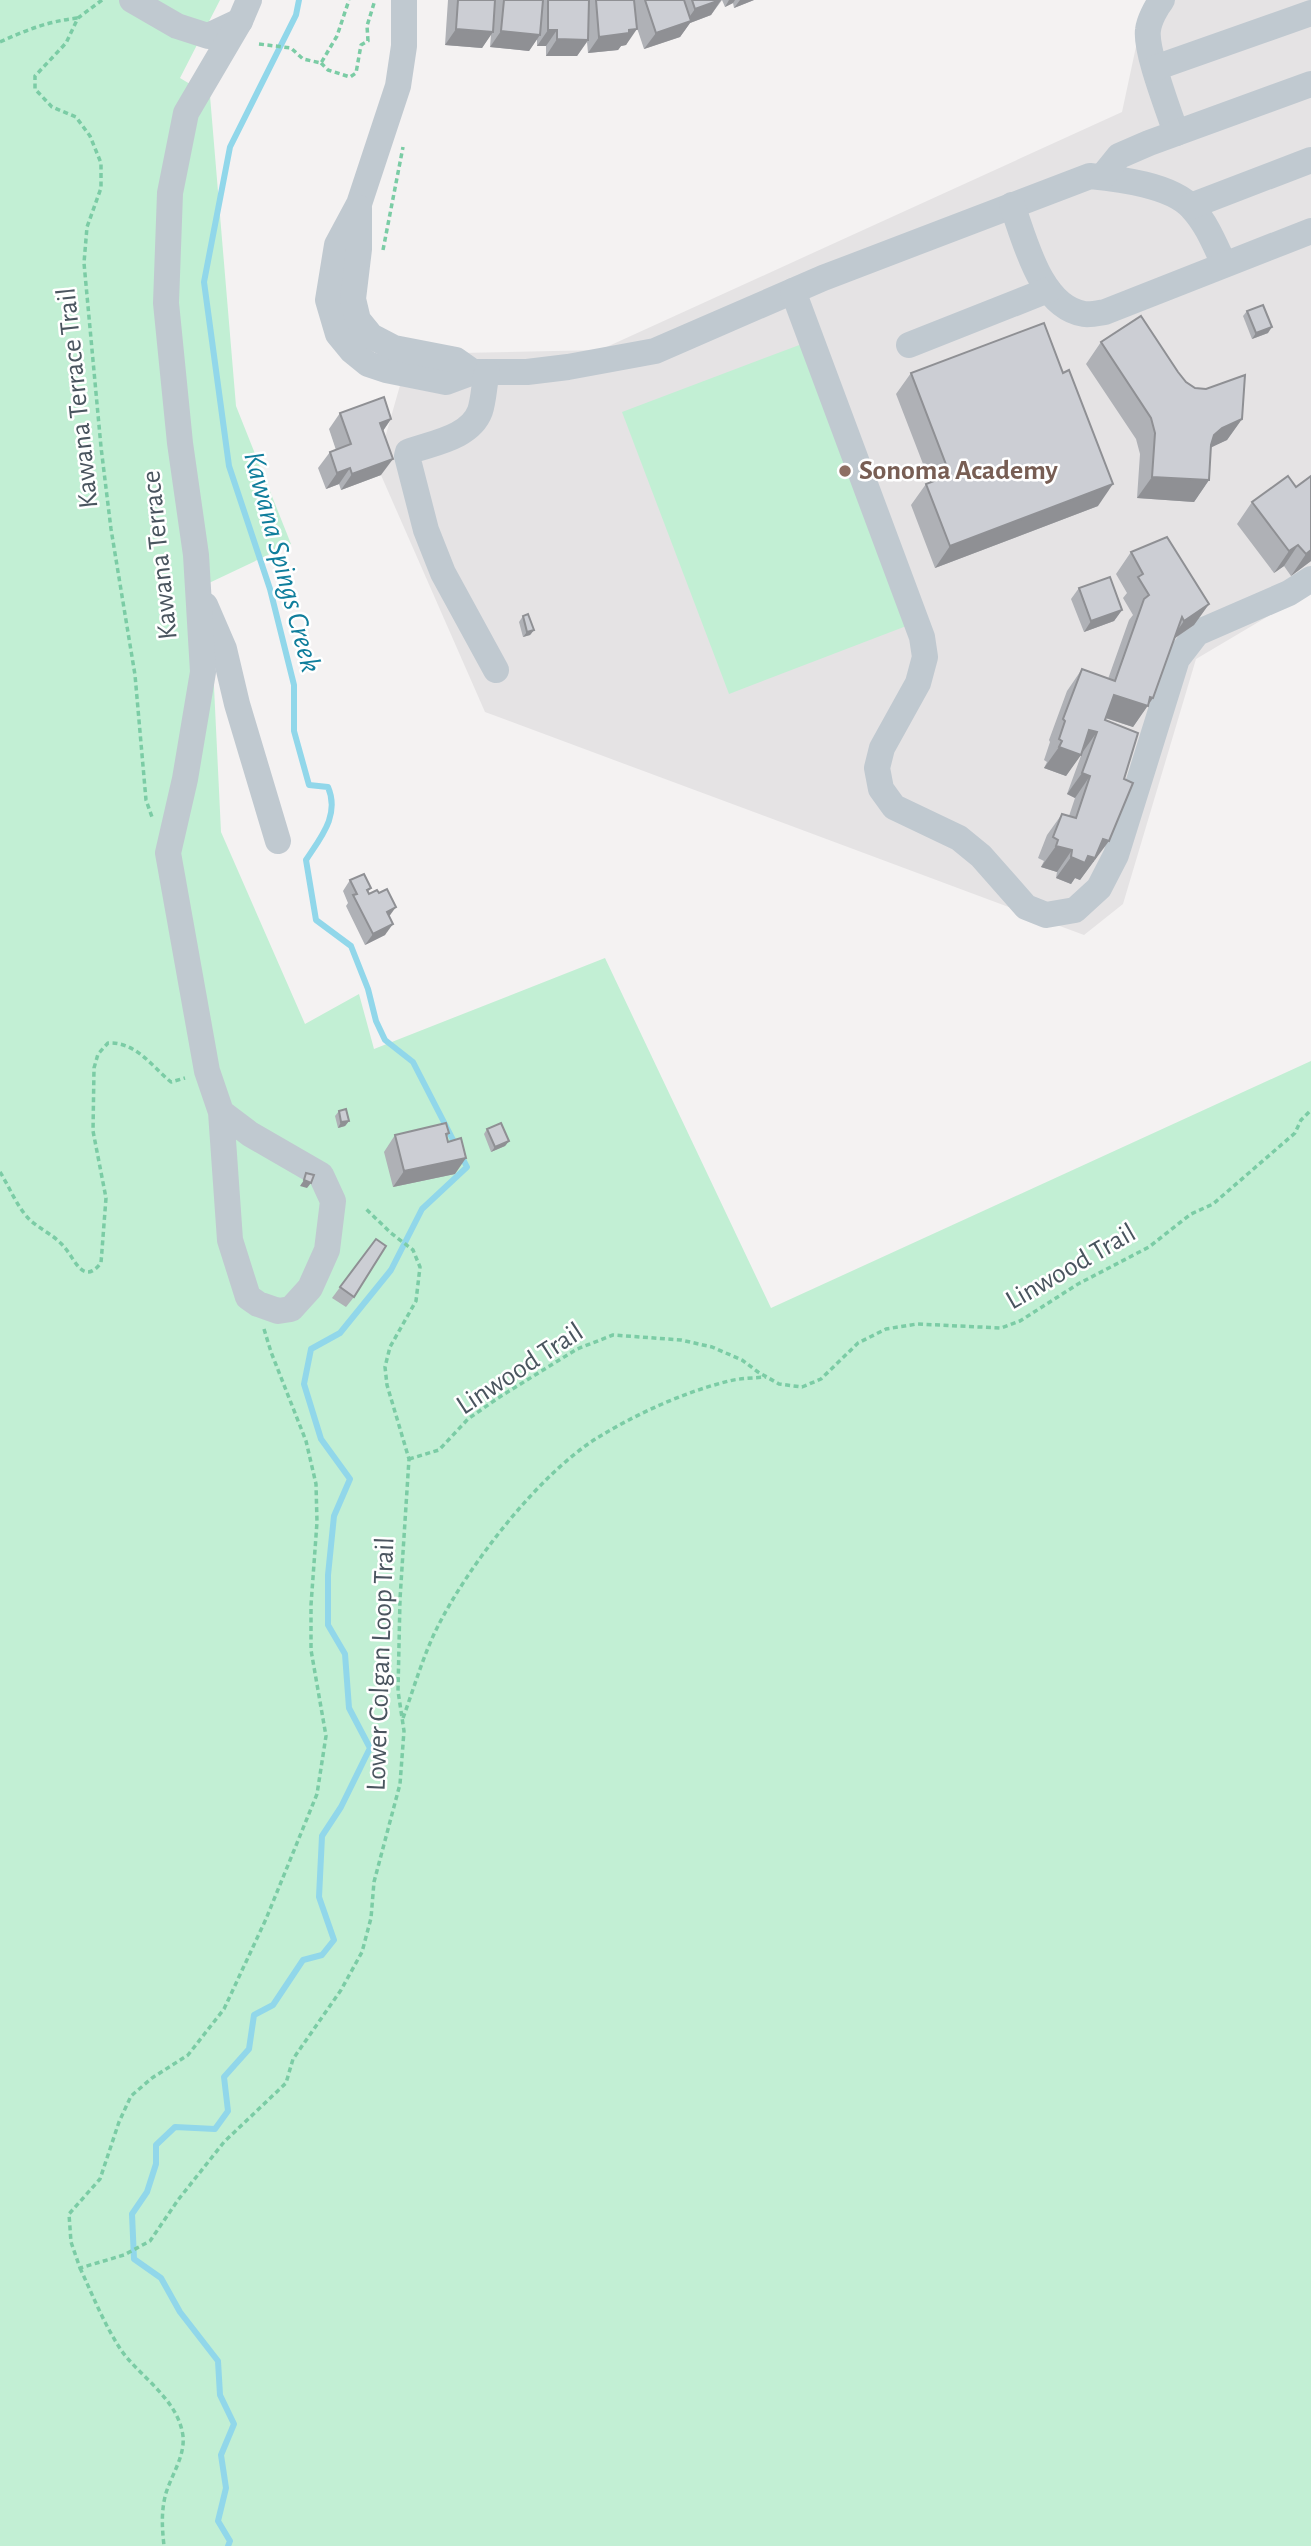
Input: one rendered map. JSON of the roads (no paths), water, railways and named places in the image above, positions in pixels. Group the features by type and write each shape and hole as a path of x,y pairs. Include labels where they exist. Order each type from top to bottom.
{"lane":[{"path":"132,0 177,26 208,36 244,10"},
{"path":"404,0 404,46 398,86 359,204 337,245 328,300 338,334 360,358 386,370 446,382 480,372 527,372 655,351 793,291 1090,176 1130,180 1169,193 1191,206 1208,231 1224,264"},
{"path":"1162,0 1147,31 1155,68 1176,133"},
{"name":"Kawana Terrace","path":"221,1112 250,1134 321,1175 333,1201 327,1250 310,1288 291,1309 278,1311 267,1308 248,1297 230,1240 221,1112 207,1071 168,853 185,779 203,672 196,555 180,443 166,303 170,193 186,113 244,10"},
{"path":"1155,68 1311,13"},
{"path":"1102,177 1119,156 1311,84"},
{"path":"1191,206 1311,160"},
{"path":"1012,205 1033,263 1048,290 1063,306 1084,314 1105,312 1311,231"},
{"path":"909,345 1048,290"},
{"path":"793,291 924,647 925,656 918,683 882,748 877,768 881,789 894,807 967,844 1026,906 1046,915 1075,910 1099,888 1116,855 1177,659 1197,633 1289,593 1311,579"},
{"path":"480,372 479,413 463,433 408,452 407,456 426,530 443,573 496,670"},
{"path":"198,591 224,649 237,704 278,841"}],"waterway":[{"name":"Kawana Spings Creek","path":"228,2546 230,2541 218,2521 226,2488 221,2455 234,2424 220,2395 218,2361 180,2312 161,2278 134,2259 132,2214 147,2192 156,2164 156,2145 175,2127 215,2129 228,2111 224,2077 249,2049 254,2015 273,2005 303,1960 322,1955 334,1940 319,1897 322,1836 341,1807 370,1748 349,1708 345,1654 328,1625 328,1575 334,1516 350,1479 321,1439 304,1384 311,1349 340,1333 391,1270 422,1209 467,1167 413,1062 385,1040 351,946 316,920 306,860 327,825 332,807 331,797 328,787 309,785 294,731 294,685 270,589 229,466 204,282 230,147 296,15 299,0"}],"place":[{"name":"Sonoma Academy","path":"845,471"}]}
